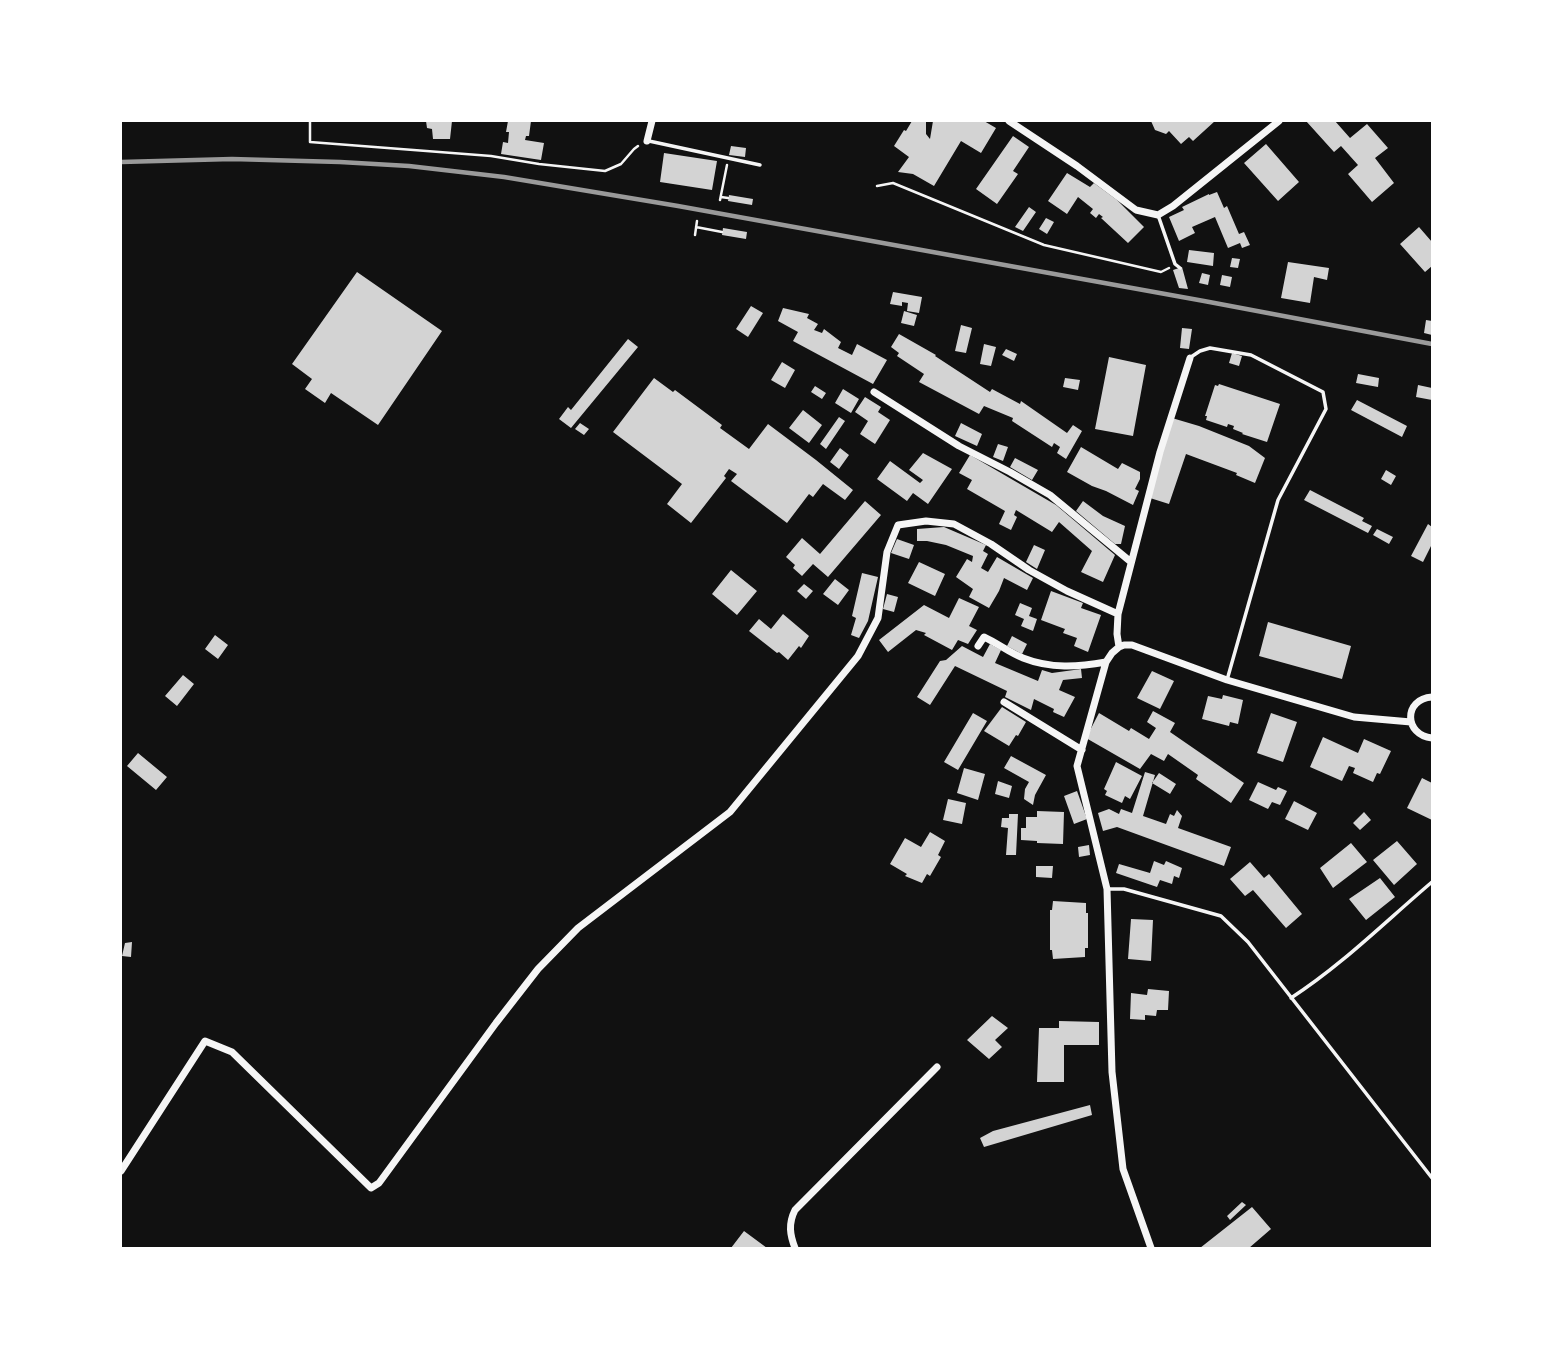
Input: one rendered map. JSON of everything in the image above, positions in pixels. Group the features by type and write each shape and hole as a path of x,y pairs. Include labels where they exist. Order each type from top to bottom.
{"street":[{"path":"647,141 652,121"},
{"path":"1009,121 1077,166 1136,210 1158,215 1279,121"},
{"path":"1119,647 1118,614 1160,452 1190,358"},
{"path":"874,392 959,446 1050,495 1131,562"},
{"path":"121,1171 205,1041 232,1052 371,1188 379,1183 538,969 578,928 730,812 858,656 878,618 887,552 898,525 926,521 954,524 1067,591 1118,614"},
{"path":"978,646 984,637 1022,658 1048,664 1075,667 1107,663"},
{"path":"1151,1248 1123,1169 1112,1072 1107,889 1077,766 1107,663 1119,647 1132,645 1227,680 1354,717 1411,722"},
{"path":"1432,697 1415,704 1410,716 1418,733 1432,738"},
{"path":"1004,702 1082,750"},
{"path":"795,1248 790,1226 794,1210 937,1067"}],"lane":[{"path":"647,141 760,165"},
{"path":"1158,215 1175,264 1180,268"},
{"path":"1190,358 1210,348 1251,355 1323,392 1326,409 1278,500 1227,680"},
{"path":"1290,998 1309,986 1397,915 1432,882"},
{"path":"1107,889 1124,889 1221,916 1248,942 1432,1178"}],"path":[{"path":"310,121 310,142 491,156 605,171 621,164 634,149 647,141"},
{"path":"728,159 721,198 728,198"},
{"path":"877,186 893,183 1044,245 1161,272"},
{"path":"695,235 697,221"},
{"path":"696,227 722,232"}],"building":[{"path":"426,121 452,121 450,139 433,139 432,129 427,128"},
{"path":"508,121 531,121 529,136 526,136 525,140 544,143 541,160 501,154 503,142 508,143"},
{"path":"912,121 926,121 926,134 930,139 933,121 984,121 996,128 981,153 961,141 934,186 913,174 898,172 909,157 894,146"},
{"path":"1151,121 1215,121 1193,141 1189,137 1181,144 1169,131 1166,134 1155,130"},
{"path":"1306,121 1335,121 1350,138 1367,124 1388,148 1375,158 1394,183 1372,202 1348,174 1358,165 1341,146 1334,152"},
{"path":"1013,136 1029,147 1013,171 1018,174 997,204 976,189"},
{"path":"1266,144 1299,182 1278,201 1244,163"},
{"path":"731,146 746,148 745,157 729,155"},
{"path":"664,153 717,161 712,190 660,182"},
{"path":"1067,173 1090,187 1094,183 1117,200 1144,227 1128,243 1101,218 1103,217 1099,214 1096,218 1090,213 1093,209 1078,197 1067,214 1048,201"},
{"path":"1217,192 1224,208 1227,206 1239,234 1244,232 1250,245 1242,248 1240,243 1228,248 1215,217 1192,227 1195,233 1179,241 1169,217 1184,210 1182,207"},
{"path":"729,195 753,199 752,205 728,201"},
{"path":"1029,207 1036,212 1023,231 1015,227"},
{"path":"1046,218 1054,222 1047,234 1039,229"},
{"path":"1419,227 1432,242 1432,266 1425,272 1400,244"},
{"path":"723,228 747,232 746,239 722,235"},
{"path":"1189,250 1214,253 1213,266 1187,262"},
{"path":"1232,258 1240,259 1238,268 1230,267"},
{"path":"1288,262 1329,268 1327,280 1314,277 1310,303 1281,298"},
{"path":"1182,267 1188,289 1179,288 1173,270"},
{"path":"357,272 442,331 378,425 331,393 325,403 305,389 312,379 292,364"},
{"path":"1202,273 1210,275 1208,285 1199,283"},
{"path":"1222,275 1232,277 1230,287 1220,285"},
{"path":"893,292 922,297 919,313 907,311 908,303 902,302 902,306 890,304"},
{"path":"751,306 763,313 748,337 736,329"},
{"path":"783,308 809,314 807,318 818,324 814,330 822,333 824,329 841,342 838,348 852,355 857,344 887,360 873,384 793,341 798,332 778,321"},
{"path":"904,311 917,315 914,326 901,323"},
{"path":"1426,320 1432,321 1432,335 1424,333"},
{"path":"961,325 972,328 966,353 955,351"},
{"path":"1182,328 1192,329 1189,349 1180,348"},
{"path":"899,334 936,355 990,392 992,389 1020,404 1021,401 1067,433 1073,425 1082,431 1066,459 1057,453 1060,447 1054,443 1052,447 1012,421 1013,418 984,406 979,414 919,382 924,374 897,356 899,353 891,347"},
{"path":"628,339 638,347 571,428 559,419 568,407 571,410"},
{"path":"984,344 996,347 991,366 980,364"},
{"path":"1006,349 1017,354 1014,361 1002,355"},
{"path":"1232,353 1242,356 1239,366 1229,363"},
{"path":"1109,357 1146,365 1133,436 1095,429"},
{"path":"782,362 795,370 785,388 771,380"},
{"path":"1358,374 1379,378 1378,387 1356,383"},
{"path":"654,378 722,425 720,428 749,449 768,424 853,490 845,500 823,484 813,497 809,494 787,523 731,481 737,474 729,469 724,476 726,478 691,523 667,504 682,484 613,432"},
{"path":"1065,378 1080,380 1078,390 1063,387"},
{"path":"1215,385 1280,404 1267,442 1242,434 1233,429 1234,426 1228,424 1227,427 1206,420"},
{"path":"1418,385 1432,388 1432,400 1416,397"},
{"path":"815,386 826,393 822,399 811,392"},
{"path":"843,389 859,399 851,413 835,403"},
{"path":"865,397 881,407 878,412 890,420 875,444 860,434 868,421 855,412"},
{"path":"1357,400 1407,426 1402,437 1351,410"},
{"path":"803,410 822,425 809,443 789,428"},
{"path":"839,417 845,421 826,449 820,444"},
{"path":"1172,418 1249,446 1265,458 1255,483 1236,475 1237,473 1186,454 1169,504 1150,498"},
{"path":"580,423 589,429 584,435 575,429"},
{"path":"961,423 982,434 977,446 955,436"},
{"path":"998,444 1008,447 1003,461 993,457"},
{"path":"1081,447 1118,469 1122,463 1140,472 1135,489 1139,491 1133,505 1067,472"},
{"path":"840,448 849,455 839,469 830,462"},
{"path":"923,453 952,469 928,504 913,493 907,501 877,479 890,461 920,483 923,480 909,470"},
{"path":"970,455 1056,505 1115,555 1103,582 1081,572 1092,551 1059,522 1052,532 1016,510 1014,515 1017,517 1011,530 999,524 1005,511 967,489 972,480 959,473"},
{"path":"1015,458 1038,470 1032,480 1010,467"},
{"path":"1386,470 1396,476 1391,485 1381,479"},
{"path":"1310,490 1364,518 1362,521 1372,526 1368,533 1304,500"},
{"path":"865,501 881,515 828,577 813,564 802,576 793,568 795,565 786,557 802,538 820,554"},
{"path":"1083,501 1103,516 1125,526 1121,544 1115,544 1076,511"},
{"path":"1428,524 1432,527 1432,544 1423,562 1411,556"},
{"path":"944,527 986,545 983,551 988,554 981,568 988,572 997,557 1033,578 1027,590 1004,578 989,608 969,597 973,589 956,577 967,559 972,562 973,556 946,545 917,541 917,529"},
{"path":"1377,529 1393,537 1389,544 1373,535"},
{"path":"897,539 914,545 909,559 891,553"},
{"path":"1034,545 1045,550 1037,569 1026,562"},
{"path":"919,562 945,574 935,596 908,583"},
{"path":"731,570 757,591 737,615 712,594"},
{"path":"862,573 878,577 868,621 859,638 851,635 856,618 852,616"},
{"path":"835,579 849,590 838,605 823,594"},
{"path":"804,584 813,591 806,599 797,591"},
{"path":"1051,591 1083,603 1081,608 1101,615 1088,652 1074,646 1077,638 1063,633 1065,629 1041,620"},
{"path":"887,594 898,597 894,612 883,609"},
{"path":"959,598 979,607 969,626 977,630 968,644 958,640 952,650 924,635 926,633 916,630 888,652 879,640 924,605 949,618"},
{"path":"1020,603 1032,608 1029,616 1037,619 1033,631 1021,626 1024,619 1015,615"},
{"path":"783,614 809,636 788,660 749,631 759,619 771,629"},
{"path":"1268,622 1351,646 1342,679 1259,656"},
{"path":"215,635 228,645 218,659 205,649"},
{"path":"1012,636 1027,644 1022,654 1007,646"},
{"path":"990,644 1001,650 995,663 1038,681 1042,670 1052,673 1081,669 1082,678 1063,680 1059,690 1075,697 1064,717 1034,699 1031,710 1005,697 1007,691 955,666 930,705 917,697 940,661 946,660 962,646 983,657"},
{"path":"1152,671 1174,681 1160,709 1137,698"},
{"path":"183,675 194,684 177,706 165,696"},
{"path":"1223,695 1243,700 1238,724 1230,722 1229,726 1202,719 1208,696 1222,699"},
{"path":"1002,707 1026,722 1009,746 984,731"},
{"path":"1153,711 1175,723 1170,732 1244,783 1231,803 1196,779 1198,775 1168,754 1164,761 1151,754 1140,769 1086,738 1099,713 1129,731 1131,728 1149,739 1156,728 1147,722"},
{"path":"973,713 987,721 958,770 944,762"},
{"path":"1271,713 1297,722 1283,762 1257,753"},
{"path":"1323,737 1358,753 1364,739 1391,751 1373,782 1353,773 1355,768 1349,766 1342,781 1310,767"},
{"path":"138,753 167,777 156,790 127,766"},
{"path":"1011,756 1046,775 1035,795 1033,805 1024,799 1029,782 1004,768"},
{"path":"1116,762 1142,776 1130,799 1125,796 1122,803 1105,795 1107,791 1104,789"},
{"path":"964,768 985,774 978,800 957,793"},
{"path":"1145,772 1155,775 1143,816 1166,824 1170,814 1174,816 1177,810 1182,816 1178,828 1231,847 1224,866 1117,827 1103,831 1098,813 1109,809 1119,814 1121,809 1132,813"},
{"path":"1159,773 1176,784 1170,794 1152,783"},
{"path":"1422,778 1432,783 1432,820 1407,808"},
{"path":"998,781 1012,786 1009,798 995,794"},
{"path":"1258,782 1276,790 1278,787 1287,791 1280,805 1272,802 1268,809 1249,800"},
{"path":"1077,791 1087,819 1074,824 1064,796"},
{"path":"948,799 966,803 962,824 943,820"},
{"path":"1294,801 1317,813 1308,830 1285,819"},
{"path":"1037,811 1064,812 1063,844 1021,840 1021,828 1026,828 1026,817 1037,817"},
{"path":"1364,812 1371,820 1360,830 1353,823"},
{"path":"1009,814 1018,814 1016,855 1006,855 1008,828 1001,827 1002,818 1009,818"},
{"path":"930,832 945,841 938,855 941,857 930,876 927,874 922,883 905,876 907,874 890,864 905,838 921,847"},
{"path":"1397,841 1417,864 1394,885 1373,860"},
{"path":"1351,843 1367,862 1333,888 1320,868"},
{"path":"1089,845 1090,855 1079,857 1078,847"},
{"path":"1154,861 1164,865 1166,861 1182,868 1179,878 1174,876 1172,884 1160,880 1157,887 1116,873 1119,864 1150,873"},
{"path":"1250,862 1264,878 1269,874 1302,914 1286,928 1253,890 1245,896 1230,879"},
{"path":"1036,866 1053,866 1052,878 1036,877"},
{"path":"1380,878 1395,897 1366,920 1349,899"},
{"path":"1053,901 1086,903 1088,948 1085,948 1085,957 1053,959 1050,950 1050,910"},
{"path":"1131,919 1153,920 1151,961 1128,959"},
{"path":"132,942 131,957 122,956 125,943"},
{"path":"1148,989 1169,991 1168,1010 1157,1010 1156,1016 1145,1015 1145,1020 1130,1019 1131,993 1147,995"},
{"path":"992,1016 1008,1028 995,1040 1002,1047 989,1059 967,1040"},
{"path":"1059,1021 1099,1022 1099,1045 1064,1045 1064,1082 1037,1082 1039,1028 1059,1028"},
{"path":"1090,1105 1092,1115 984,1147 980,1138 993,1131"},
{"path":"1242,1202 1246,1205 1230,1220 1227,1216"},
{"path":"1252,1207 1271,1229 1249,1248 1200,1248"},
{"path":"744,1231 767,1248 731,1248"}],"railway":[{"path":"121,162 232,159 340,162 409,166 504,177 678,206 1432,344"}]}
